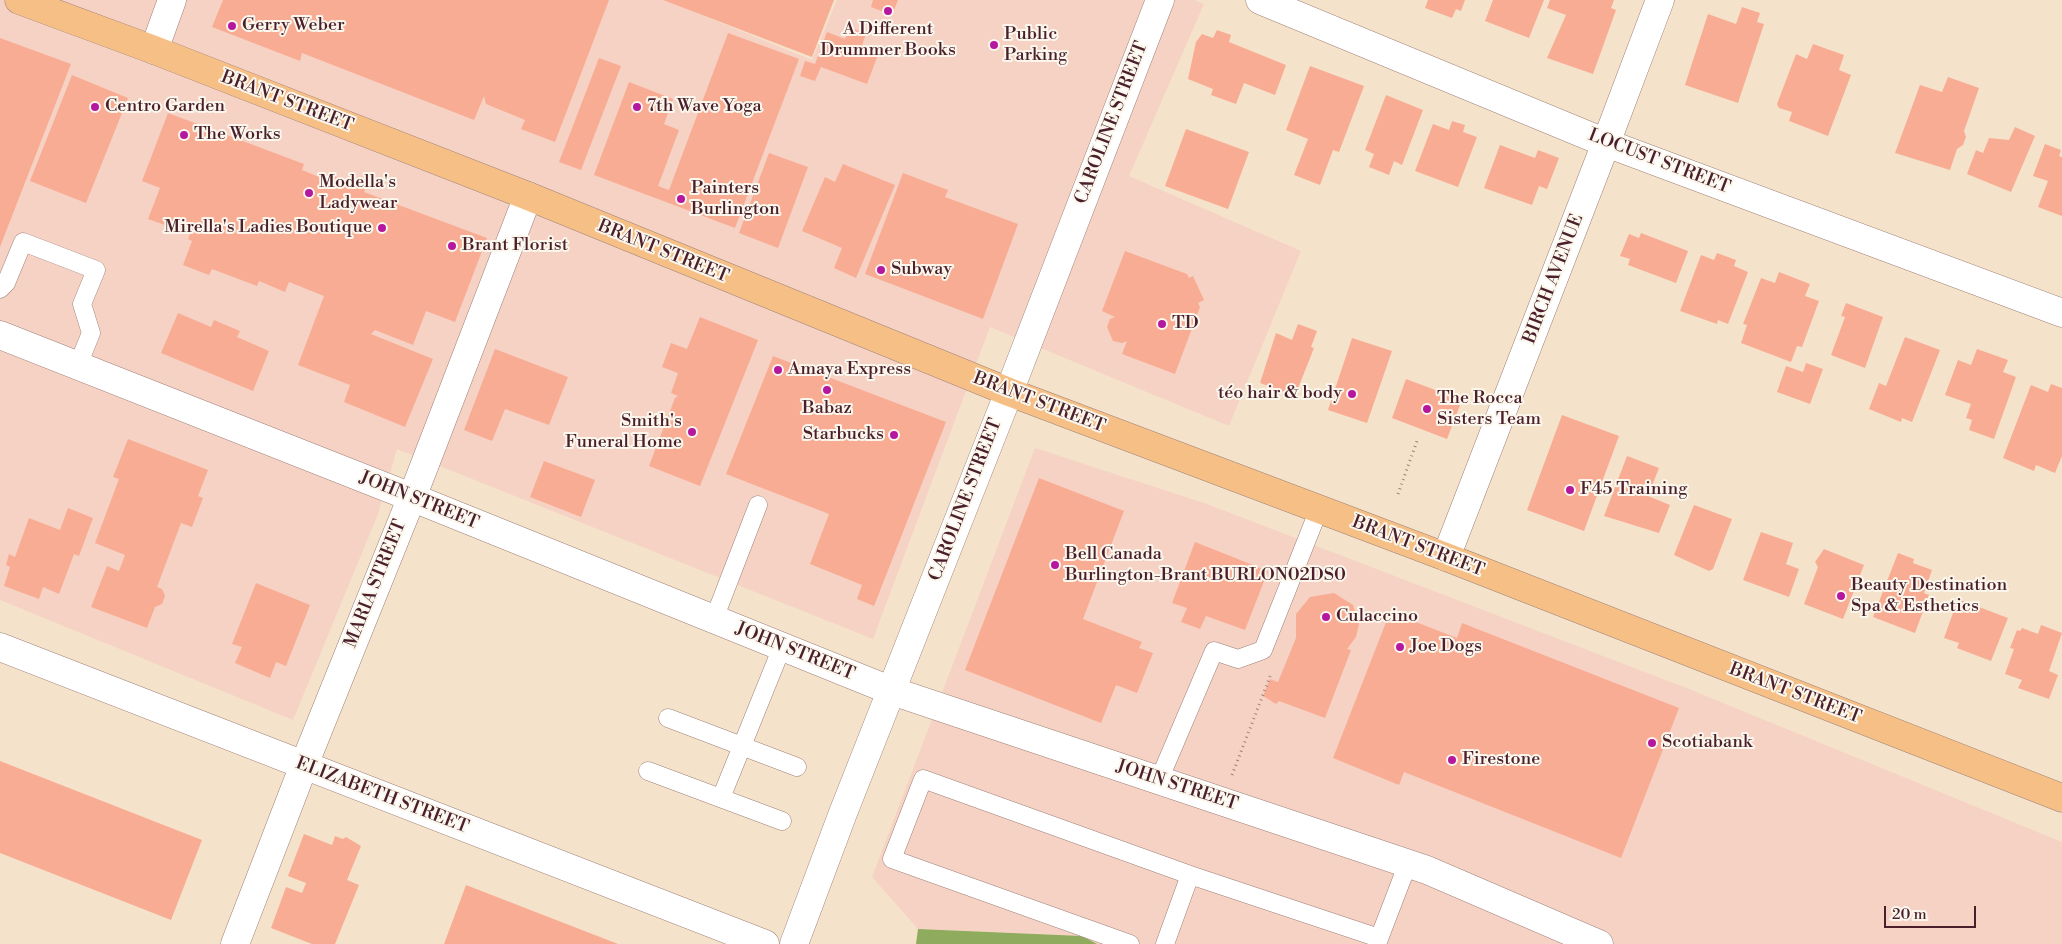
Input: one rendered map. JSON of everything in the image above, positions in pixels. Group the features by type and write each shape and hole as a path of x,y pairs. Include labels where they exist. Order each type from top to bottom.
{"main road":[{"name":"BRANT STREET","path":"19,0 154,50 528,196 1009,392 1319,509 2062,798"}],"street":[{"path":"154,50 172,0"},
{"name":"CAROLINE STREET","path":"794,944 842,813 1009,392 1160,0"},
{"name":"LOCUST STREET","path":"1260,0 1606,143 2062,313"},
{"name":"BIRCH AVENUE","path":"1446,558 1660,0"},
{"name":"MARIA STREET","path":"235,944 528,196"},
{"name":"JOHN STREET","path":"0,335 411,497 892,691 1408,863 1599,944"},
{"name":"ELIZABETH STREET","path":"0,646 765,944"}],"lane":[{"path":"0,289 6,283 23,242 96,270 82,304 92,333 78,365"},
{"path":"714,619 758,505"},
{"path":"1159,780 1214,650 1238,659 1263,650 1319,509"},
{"path":"721,798 782,647"},
{"path":"668,718 797,767"},
{"path":"648,771 782,821"},
{"path":"1130,944 892,859 923,779 1378,941 1408,863"},
{"path":"1165,944 1190,875"}],"path":[{"path":"1398,494 1418,441"},
{"path":"1222,801 1273,667"}],"shaded area":[{"path":"0,0 665,0 812,60 837,0 1195,0 1204,4 1129,176 1301,251 1229,426 990,327 873,639 397,449 378,514 293,720 0,600"},
{"path":"1035,448 1207,504 1689,689 2062,842 2062,944 1097,944 1082,936 918,929 872,877"}],"green space":[{"path":"918,929 1082,936 1097,944 916,944"}],"building":[{"path":"223,0 609,0 555,142 521,129 525,120 486,104 484,96 474,120 302,53 300,61 212,27"},
{"path":"663,0 834,0 812,57"},
{"name":"A Different Drummer Books","path":"873,0 898,0 892,15 871,7"},
{"path":"1428,0 1465,0 1461,11 1456,9 1452,18 1425,8"},
{"path":"1493,0 1544,0 1529,38 1485,21"},
{"path":"1550,0 1614,0 1611,8 1616,10 1593,74 1547,58 1566,15 1547,8"},
{"path":"1742,7 1760,13 1757,22 1764,24 1738,103 1685,85 1708,14 1736,24"},
{"path":"850,27 866,34 862,45 879,52 867,84 821,67 815,81 800,76 805,61 815,64 827,32 845,39"},
{"path":"1217,30 1231,35 1229,42 1286,65 1275,95 1244,83 1236,104 1211,95 1213,89 1188,79 1196,42 1202,34 1213,38"},
{"path":"728,33 799,59 735,228 594,175 629,82 673,99 664,124 679,130 658,186 669,190"},
{"path":"0,38 71,64 0,247"},
{"path":"1813,44 1844,55 1839,70 1851,75 1828,136 1789,121 1792,112 1779,108 1777,104 1796,54 1807,59"},
{"path":"599,58 621,66 581,170 559,162"},
{"path":"1310,66 1364,86 1339,152 1333,150 1320,185 1294,175 1308,139 1286,130"},
{"path":"72,75 128,98 86,203 30,181"},
{"path":"1948,77 1979,88 1964,131 1966,137 1963,145 1957,149 1950,170 1895,153 1920,85 1942,92"},
{"path":"1386,95 1423,110 1402,165 1394,161 1389,175 1369,167 1374,154 1365,150"},
{"path":"168,113 304,164 302,170 329,181 331,175 366,188 364,192 487,238 455,322 426,311 413,345 375,330 371,334 433,359 405,427 344,402 350,385 298,365 324,296 289,282 285,292 259,281 257,286 212,269 209,275 183,265 192,241 188,239 190,234 148,219 160,188 142,181"},
{"path":"1452,121 1465,125 1463,132 1477,137 1458,187 1415,171 1433,124 1449,130"},
{"path":"2015,127 2035,136 2011,192 1967,174 1976,150 1983,153 1989,138 2009,140"},
{"path":"1186,129 1249,152 1228,209 1165,186"},
{"path":"2045,144 2061,150 2059,156 2062,157 2062,216 2038,207 2048,181 2033,176"},
{"path":"1500,145 1535,158 1538,150 1559,158 1547,189 1539,186 1532,205 1484,188"},
{"path":"769,153 808,167 778,248 739,233"},
{"path":"843,164 895,185 856,278 834,268 842,248 802,231 825,177 835,182"},
{"path":"903,173 948,190 945,197 1018,224 983,319 865,274"},
{"path":"1641,233 1688,251 1676,283 1628,265 1630,259 1620,256 1629,234 1639,238"},
{"path":"1125,251 1187,274 1189,278 1193,276 1204,300 1198,303 1200,307 1175,374 1122,354 1127,341 1122,343 1113,341 1107,327 1110,319 1115,317 1102,311"},
{"path":"1717,253 1736,260 1734,266 1748,272 1728,324 1718,320 1717,324 1680,311 1701,255 1714,260"},
{"path":"1779,272 1810,284 1805,296 1819,301 1802,347 1797,346 1791,362 1741,343 1747,325 1743,324 1761,278 1775,283"},
{"path":"1846,303 1883,317 1865,368 1831,355 1845,317 1841,316"},
{"path":"178,313 211,327 214,320 240,331 237,337 269,351 253,391 161,353"},
{"name":"Smith's Funeral Home","path":"700,317 758,340 700,486 649,466 675,398 678,396 671,393 678,373 662,367 671,343 687,349"},
{"path":"1298,324 1317,331 1311,347 1314,348 1295,396 1260,383 1276,333 1292,340"},
{"path":"1905,337 1940,350 1912,422 1902,418 1901,422 1869,409 1879,383 1886,386"},
{"path":"1352,338 1392,351 1367,423 1328,410"},
{"path":"495,349 568,377 549,425 505,409 492,441 464,430"},
{"path":"1977,349 2008,360 2003,372 2016,377 1994,439 1969,430 1972,420 1966,418 1971,404 1945,395 1958,360 1971,365"},
{"path":"773,356 946,422 874,606 857,599 862,585 810,564 829,514 726,474"},
{"path":"1806,363 1823,369 1810,404 1777,392 1786,366 1803,372"},
{"name":"The Rocca Sisters Team","path":"1406,379 1462,400 1447,439 1392,418"},
{"path":"2051,384 2062,388 2062,456 2055,473 2036,465 2034,471 2003,458 2031,385 2048,392"},
{"path":"1562,415 1619,436 1584,531 1527,510"},
{"path":"128,439 208,470 198,496 203,498 192,527 181,523 157,587 162,589 165,596 162,604 155,607 147,628 91,607 107,566 119,571 125,555 95,543 119,479 113,477"},
{"path":"1627,456 1659,468 1648,496 1670,505 1659,533 1604,516"},
{"path":"544,461 595,480 581,517 530,497"},
{"name":"Bell Canada Burlington-Brant BURLON02DS0","path":"1039,478 1124,511 1083,619 1142,642 1139,648 1153,653 1137,693 1116,685 1101,723 965,670"},
{"path":"1694,505 1732,519 1713,569 1709,571 1674,555"},
{"path":"68,508 93,518 79,556 74,554 59,594 43,587 39,599 4,586 10,567 6,565 9,554 15,557 29,518 60,530"},
{"path":"1761,532 1793,543 1786,564 1799,569 1789,597 1743,580"},
{"path":"1195,542 1268,571 1245,630 1206,616 1200,629 1181,622 1187,608 1172,603"},
{"path":"1824,549 1864,565 1843,619 1804,604 1818,567 1815,562"},
{"path":"1898,553 1914,559 1913,563 1932,570 1924,593 1929,595 1915,633 1873,617"},
{"path":"256,583 310,605 286,666 276,662 270,678 235,663 242,647 232,644"},
{"path":"1334,593 1353,605 1359,624 1356,637 1347,649 1351,650 1325,718 1279,701 1276,704 1263,696 1270,679 1278,682 1296,638 1296,614 1310,597"},
{"path":"1958,599 2008,618 1991,661 1957,648 1959,643 1944,638"},
{"path":"1390,612 1457,638 1462,623 1679,708 1621,858 1404,772 1399,785 1333,758"},
{"path":"2041,625 2062,633 2049,671 2058,675 2049,699 2018,688 2022,680 2005,674 2014,649 2010,648 2017,630 2020,631 2022,628 2038,634"},
{"path":"0,761 202,840 171,920 0,853"},
{"path":"304,834 332,845 335,836 343,839 346,837 361,846 347,880 359,885 335,944 312,944 271,928 286,887 302,893 306,883 288,876"},
{"path":"466,885 618,944 444,944"}],"place":[{"name":"A Different Drummer Books","path":"888,11"},
{"name":"Gerry Weber","path":"232,26"},
{"name":"Public Parking","path":"994,45"},
{"name":"Centro Garden","path":"95,107"},
{"name":"7th Wave Yoga","path":"637,107"},
{"name":"The Works","path":"184,135"},
{"name":"Modella's Ladywear","path":"309,193"},
{"name":"Painters Burlington","path":"681,199"},
{"name":"Mirella's Ladies Boutique","path":"382,228"},
{"name":"Brant Florist","path":"452,246"},
{"name":"Subway","path":"881,270"},
{"name":"TD","path":"1162,324"},
{"name":"Amaya Express","path":"778,370"},
{"name":"Babaz","path":"827,390"},
{"name":"téo hair & body","path":"1352,394"},
{"name":"The Rocca Sisters Team","path":"1427,409"},
{"name":"Smith's Funeral Home","path":"692,432"},
{"name":"Starbucks","path":"894,435"},
{"name":"F45 Training","path":"1570,490"},
{"name":"Bell Canada Burlington-Brant BURLON02DS0","path":"1055,565"},
{"name":"Beauty Destination Spa & Esthetics","path":"1841,596"},
{"name":"Culaccino","path":"1326,617"},
{"name":"Joe Dogs","path":"1400,647"},
{"name":"Scotiabank","path":"1652,743"},
{"name":"Firestone","path":"1452,760"}]}
